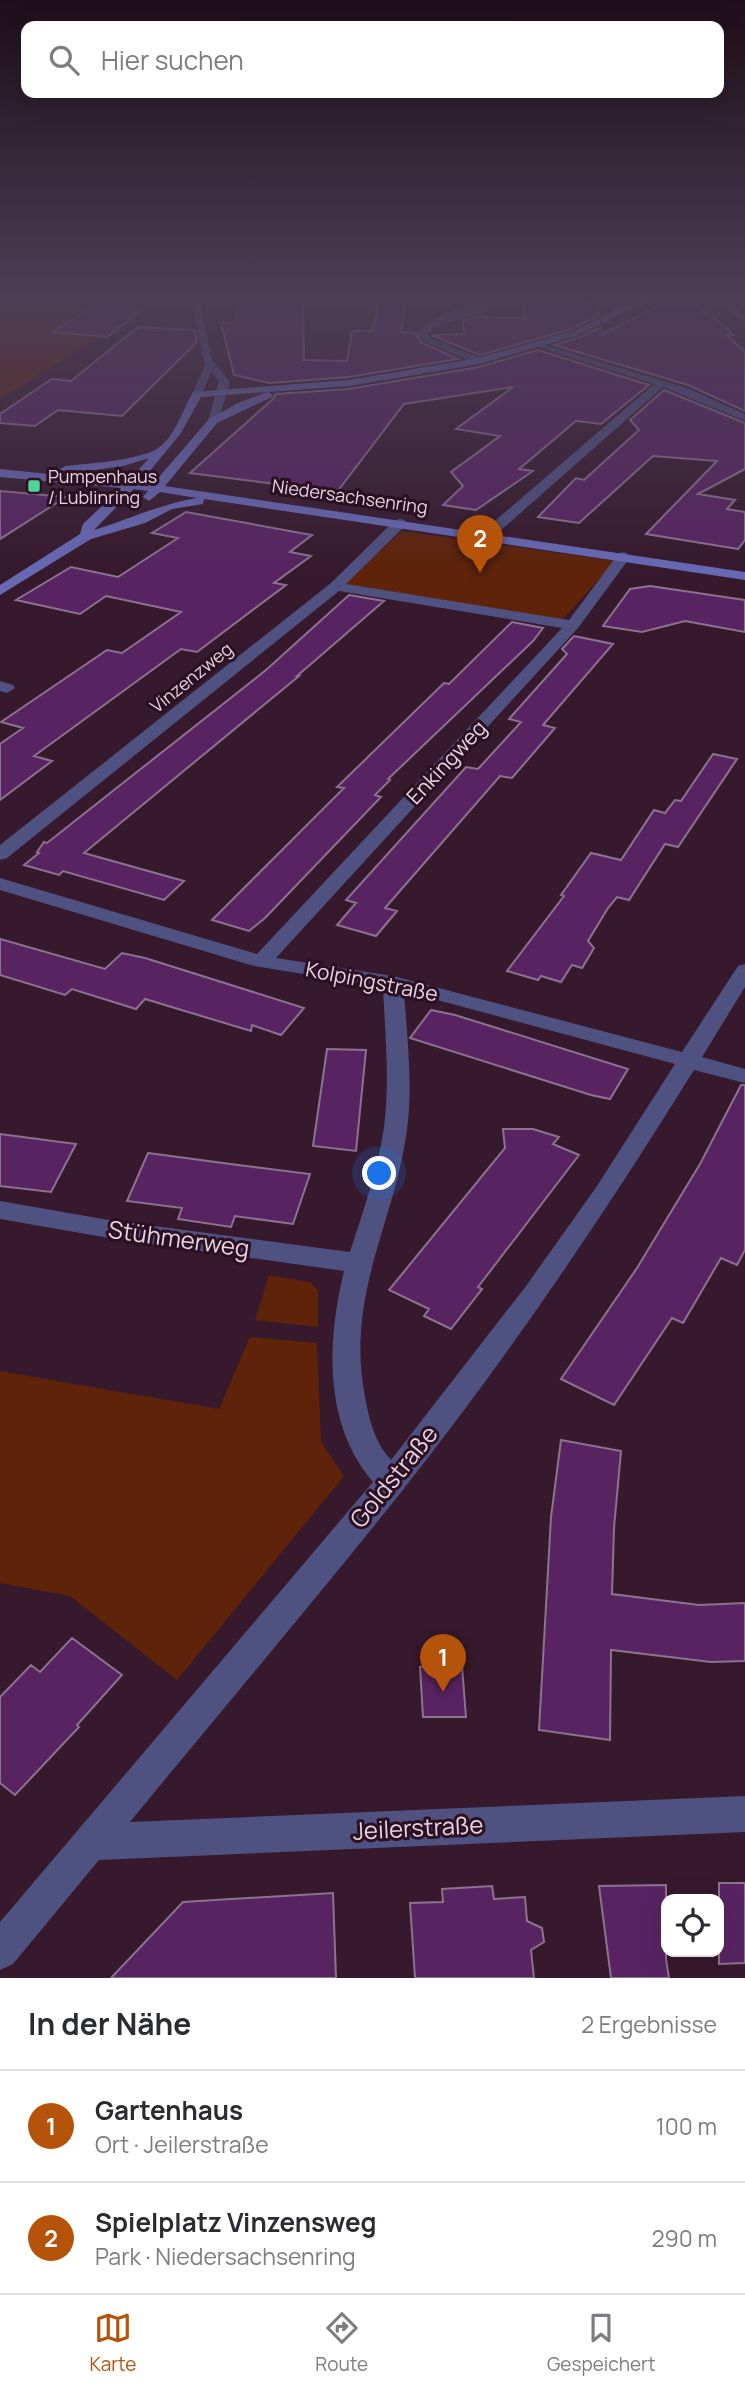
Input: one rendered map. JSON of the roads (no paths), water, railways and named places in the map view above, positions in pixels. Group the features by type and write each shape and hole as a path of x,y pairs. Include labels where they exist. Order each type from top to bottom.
{"street":[{"path":"86,536 88,527 135,482 159,452 183,420 199,389"},
{"path":"213,421 223,389"},
{"path":"222,394 283,389"},
{"path":"113,528 159,485 213,421 242,405 286,389"},
{"path":"494,529 655,389"},
{"path":"677,389 745,418"},
{"path":"197,394 267,395"},
{"path":"63,471 123,462 159,452"},
{"path":"0,465 159,485"},
{"path":"0,473 135,482"},
{"name":"Niedersachsenring","path":"159,485 494,529 745,567"},
{"name":"Niedersachsenring","path":"159,485 229,498 745,576"},
{"path":"0,591 86,536 141,520 169,506 229,498"},
{"name":"Vinzenzweg","path":"0,854 336,586 400,523"},
{"name":"Enkingweg","path":"261,962 573,625 624,556"},
{"path":"336,586 573,625"},
{"name":"Kolpingstraße","path":"0,884 261,962 393,982 745,1076"},
{"name":"Goldstraße","path":"0,1951 392,1480 576,1237 745,970"},
{"path":"392,1480 370,1461 349,1396 344,1338 349,1298 395,1131 397,1075 393,982"},
{"name":"Stühmerweg","path":"0,1210 358,1263"},
{"name":"Jeilerstraße","path":"92,1842 745,1814"}],"place":[{"name":"Pumpenhaus / Lublinring","path":"34,486"},
{"name":"Spielplatz Vinzensweg","path":"480,573"},
{"name":"Gartenhaus","path":"443,1692"}]}
